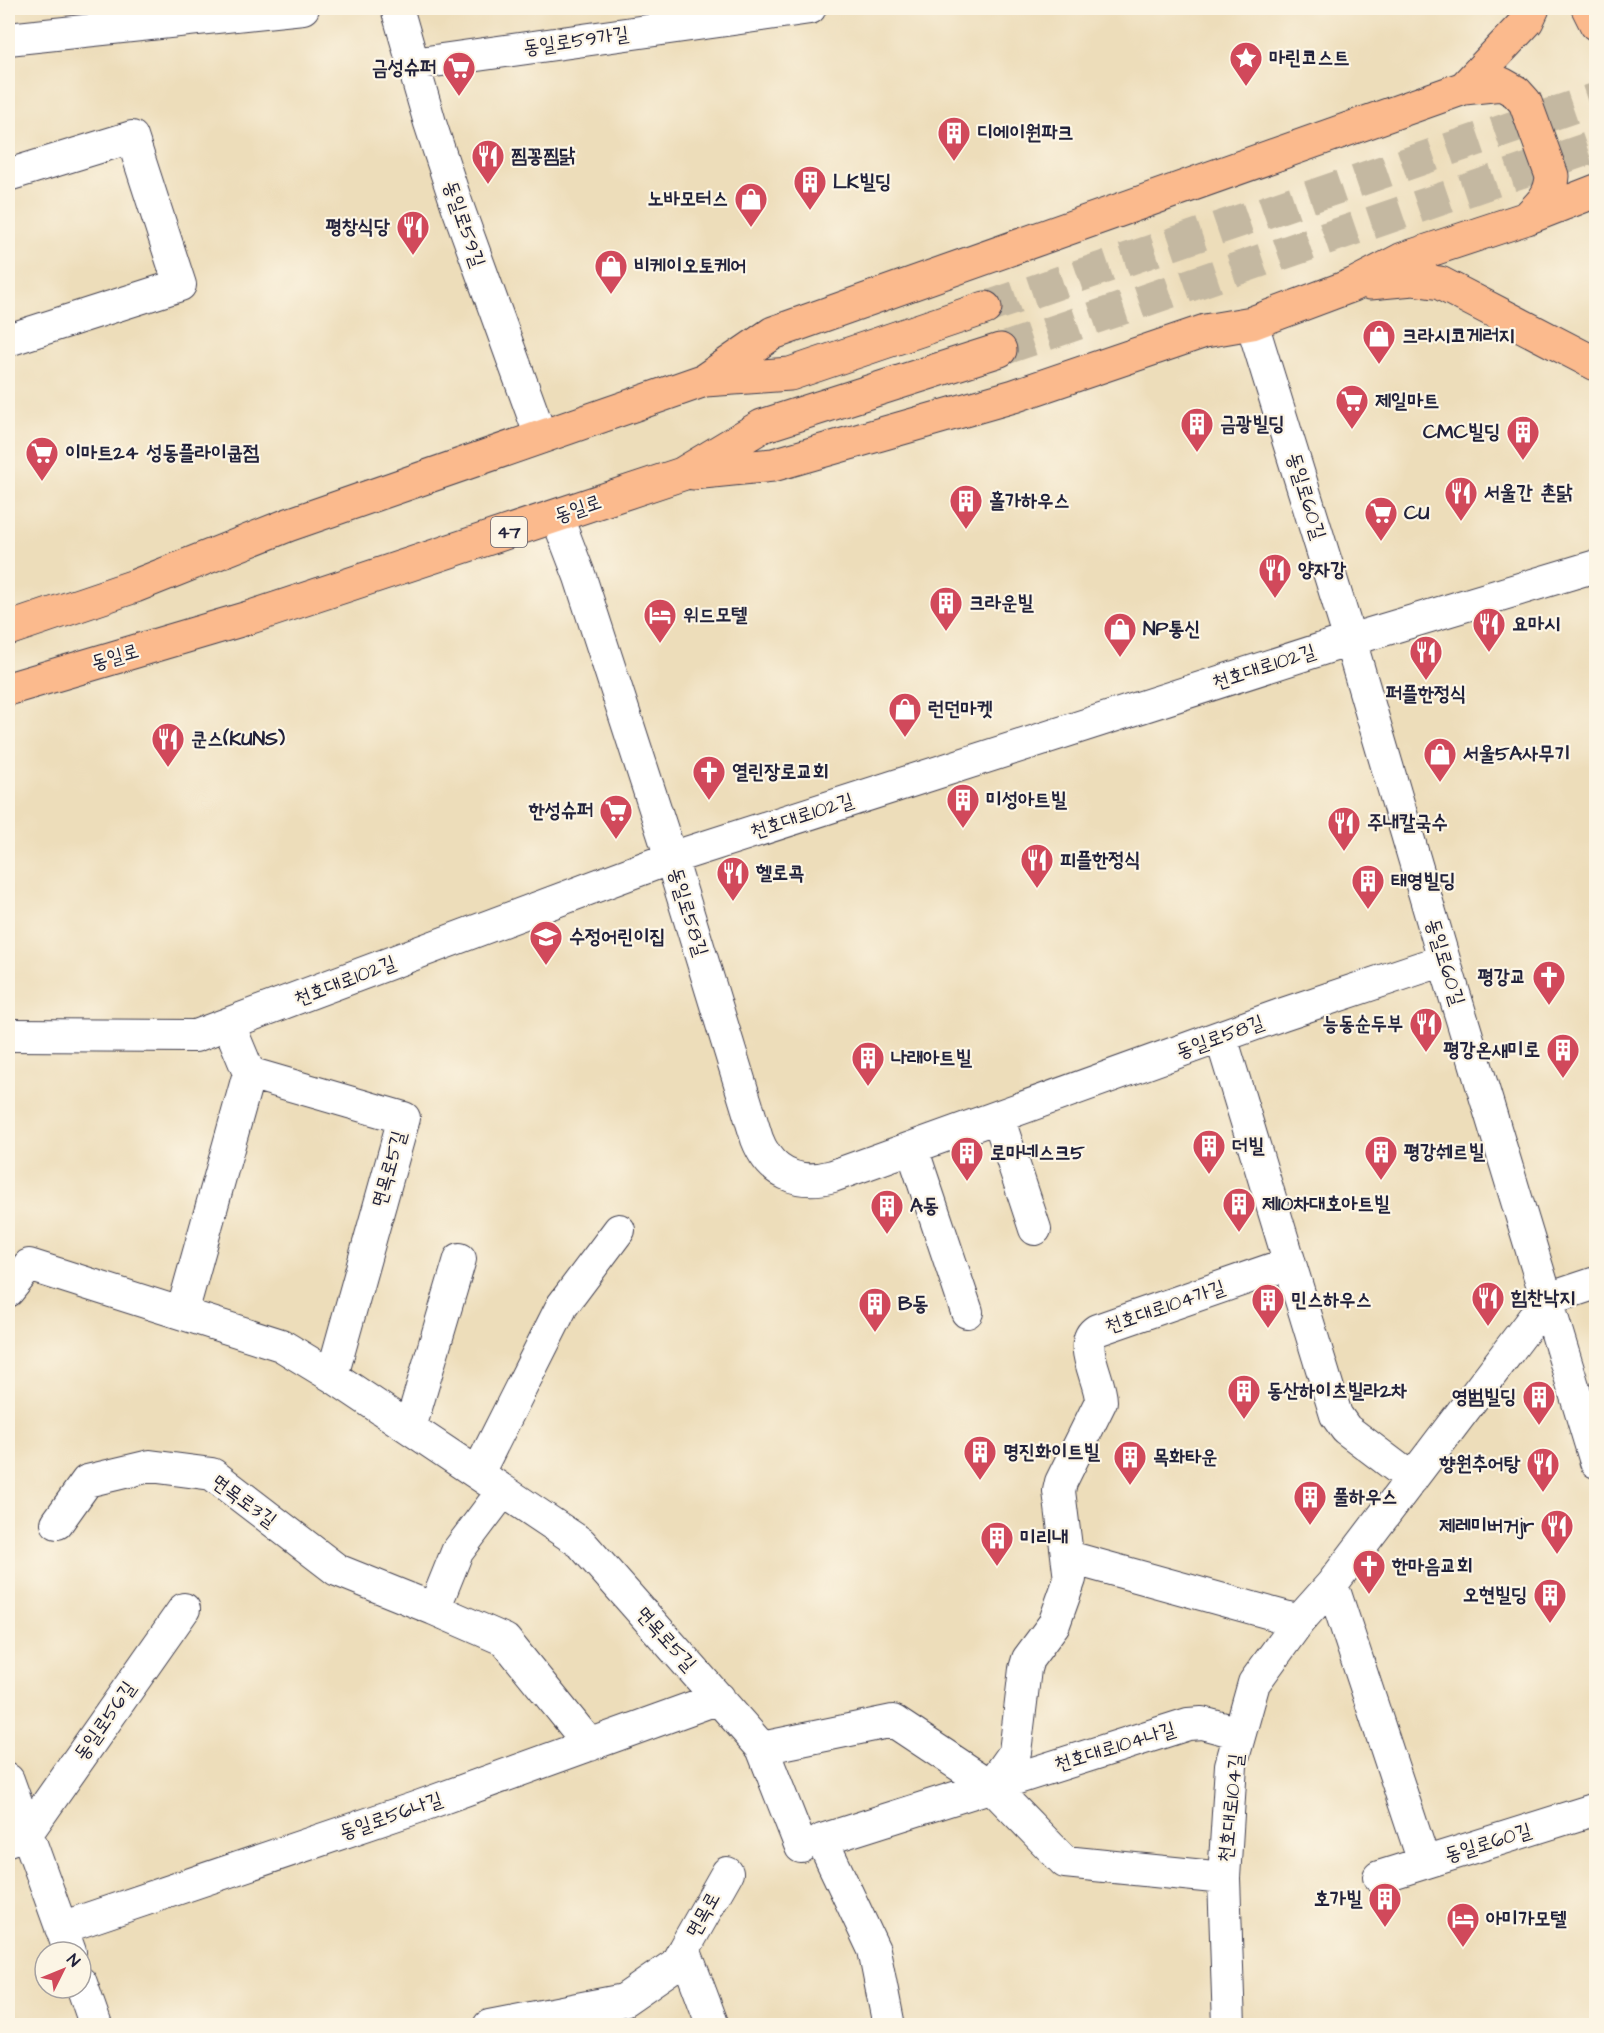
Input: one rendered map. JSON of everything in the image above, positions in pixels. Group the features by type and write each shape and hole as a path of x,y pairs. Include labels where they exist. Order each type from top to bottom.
{"main road":[{"path":"1464,88 1527,21 1533,8"},
{"path":"1588,8 1596,24"},
{"path":"705,380 773,333 1464,88 1502,84 1516,92 1525,102 1552,176 1551,188 1545,199 1527,218"},
{"path":"682,474 773,465 1014,396 1205,331 1252,324 1353,285 1403,259 1527,218 1596,190"},
{"path":"1353,285 1413,279 1440,283 1596,364"},
{"path":"8,629 135,586 288,525 705,380 790,374 986,308"},
{"name":"동일로","path":"8,689 251,617 557,517 682,474 762,426 1000,350"}],"street":[{"path":"8,39 303,8"},
{"name":"동일로59길","path":"397,8 430,123 457,205 541,437"},
{"name":"동일로59가길","path":"413,64 810,8"},
{"path":"8,175 132,137 180,285 8,340"},
{"name":"동일로60길","path":"1252,324 1350,640 1596,1462"},
{"name":"동일로58길","path":"557,517 580,577 671,858 757,1139 765,1156 781,1171 809,1181 833,1176 1444,960"},
{"name":"천호대로102길","path":"8,1035 195,1036 671,858 1350,640 1596,566"},
{"path":"182,1313 249,1073 229,1025"},
{"path":"1221,1037 1339,1421 1346,1429 1412,1479"},
{"name":"면목로5길","path":"249,1073 404,1118 332,1376"},
{"path":"998,1117 1035,1229"},
{"path":"912,1148 967,1312"},
{"path":"434,1609 490,1482 562,1306 619,1230"},
{"path":"410,1428 460,1258"},
{"name":"천호대로104가길","path":"991,1786 1015,1752 1028,1659 1054,1624 1070,1579 1059,1491 1061,1482 1101,1401 1101,1392 1088,1348 1089,1338 1097,1330 1290,1263"},
{"name":"면목로5길","path":"8,1291 29,1265 281,1345 332,1376 581,1543 762,1748 812,1844 874,1950 889,2025"},
{"path":"1548,1299 1596,1283"},
{"name":"천호대로104길","path":"1229,2025 1224,1878 1231,1765 1254,1683 1299,1621 1332,1584 1548,1299"},
{"name":"면목로3길","path":"57,1523 87,1481 150,1466 212,1474 337,1570 505,1640 590,1745"},
{"path":"1068,1557 1299,1621"},
{"path":"1332,1584 1424,1862"},
{"name":"동일로56길","path":"17,1836 183,1609"},
{"name":"동일로56나길","path":"65,1940 415,1808 719,1698"},
{"path":"762,1748 893,1721 991,1786 1065,1862 1224,1878"},
{"name":"천호대로104나길","path":"812,1844 1188,1724 1202,1723 1240,1733"},
{"path":"8,1780 17,1836 65,1940"},
{"name":"동일로60길","path":"1379,1877 1596,1809"},
{"name":"면목로","path":"714,2025 684,1949 727,1873"},
{"path":"489,2025 624,2000 676,1964 684,1949"},
{"path":"87,2000 96,2025"}],"tunnel":[{"path":"985,308 1596,99"},
{"path":"1000,350 1596,146"}],"place":[{"name":"마린코스트","path":"1246,87"},
{"name":"금성슈퍼","path":"459,97"},
{"name":"디에이원파크","path":"954,162"},
{"name":"찜꽁찜닭","path":"488,185"},
{"name":"LK빌딩","path":"810,211"},
{"name":"노바모터스","path":"751,228"},
{"name":"평창식당","path":"413,256"},
{"name":"비케이오토케어","path":"611,295"},
{"name":"크라시코게러지","path":"1379,365"},
{"name":"제일마트","path":"1352,430"},
{"name":"금광빌딩","path":"1197,453"},
{"name":"CMC빌딩","path":"1523,461"},
{"name":"이마트24 성동플라이쿱점","path":"42,482"},
{"name":"서울간 촌닭","path":"1461,522"},
{"name":"홀가하우스","path":"966,530"},
{"name":"CU","path":"1381,542"},
{"name":"양자강","path":"1275,599"},
{"name":"크라운빌","path":"946,632"},
{"name":"위드모텔","path":"660,644"},
{"name":"요마시","path":"1489,653"},
{"name":"NP통신","path":"1120,658"},
{"name":"퍼플한정식","path":"1426,681"},
{"name":"런던마켓","path":"905,738"},
{"name":"쿤스(KUNS)","path":"168,768"},
{"name":"서울5A사무기","path":"1440,783"},
{"name":"열린장로교회","path":"709,801"},
{"name":"미성아트빌","path":"963,829"},
{"name":"한성슈퍼","path":"616,840"},
{"name":"주내칼국수","path":"1344,852"},
{"name":"피플한정식","path":"1037,889"},
{"name":"헬로콕","path":"733,902"},
{"name":"태영빌딩","path":"1368,910"},
{"name":"수정어린이집","path":"546,966"},
{"name":"평강교","path":"1549,1006"},
{"name":"능동순두부","path":"1426,1053"},
{"name":"평강온새미로","path":"1563,1079"},
{"name":"나래아트빌","path":"868,1087"},
{"name":"더빌","path":"1209,1175"},
{"name":"평강쉐르빌","path":"1381,1181"},
{"name":"로마네스크5","path":"967,1182"},
{"name":"제10차대호아트빌","path":"1239,1233"},
{"name":"A동","path":"887,1235"},
{"name":"힘찬낙지","path":"1488,1327"},
{"name":"민스하우스","path":"1268,1329"},
{"name":"B동","path":"875,1333"},
{"name":"동산하이츠빌라2차","path":"1244,1420"},
{"name":"영범빌딩","path":"1539,1426"},
{"name":"명진화이트빌","path":"980,1481"},
{"name":"목화타운","path":"1130,1486"},
{"name":"향원추어탕","path":"1543,1493"},
{"name":"풀하우스","path":"1310,1526"},
{"name":"제레미버거jr","path":"1557,1555"},
{"name":"미리내","path":"997,1567"},
{"name":"한마음교회","path":"1369,1595"},
{"name":"오현빌딩","path":"1550,1624"},
{"name":"호가빌","path":"1385,1928"},
{"name":"아미가모텔","path":"1463,1948"}]}
